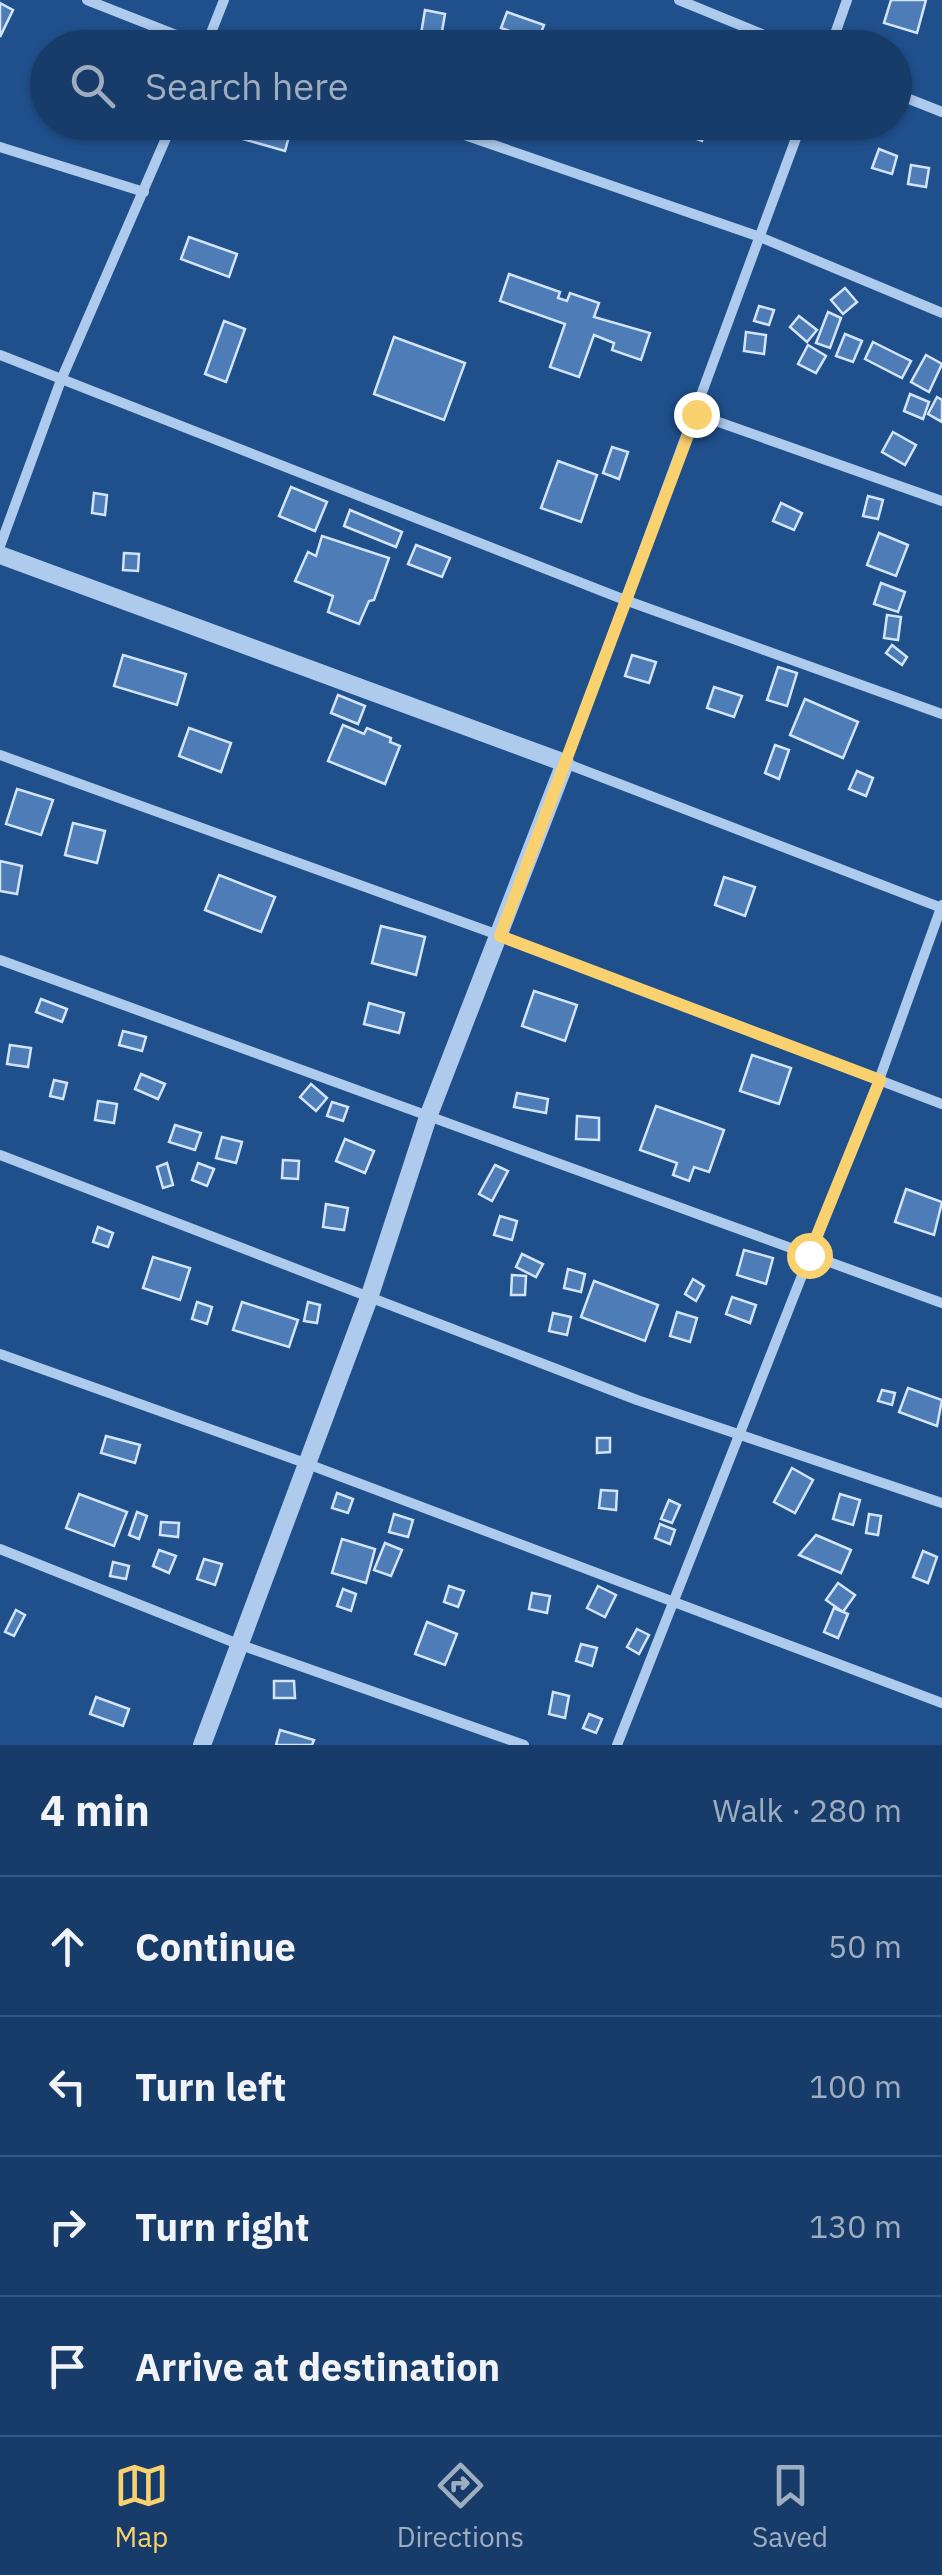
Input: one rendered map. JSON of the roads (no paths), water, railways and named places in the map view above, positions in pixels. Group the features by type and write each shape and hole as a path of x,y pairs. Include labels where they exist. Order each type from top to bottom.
{"street":[{"path":"87,0 164,30"},
{"path":"213,30 224,0"},
{"path":"679,0 752,30"},
{"path":"836,30 847,0"},
{"path":"912,100 942,112"},
{"path":"0,546 61,380 166,140"},
{"path":"479,140 760,237 942,313"},
{"path":"202,1745 368,1298 428,1117 566,763 795,140"},
{"path":"0,147 144,192"},
{"path":"0,355 624,600 942,714"},
{"path":"696,414 942,501"},
{"path":"0,555 566,763 942,907 880,1080 617,1745"},
{"path":"0,756 500,936 942,1104"},
{"path":"0,960 942,1303"},
{"path":"0,1155 636,1400 942,1503"},
{"path":"0,1354 305,1463 942,1703"},
{"path":"0,1549 238,1644 524,1745"}]}
